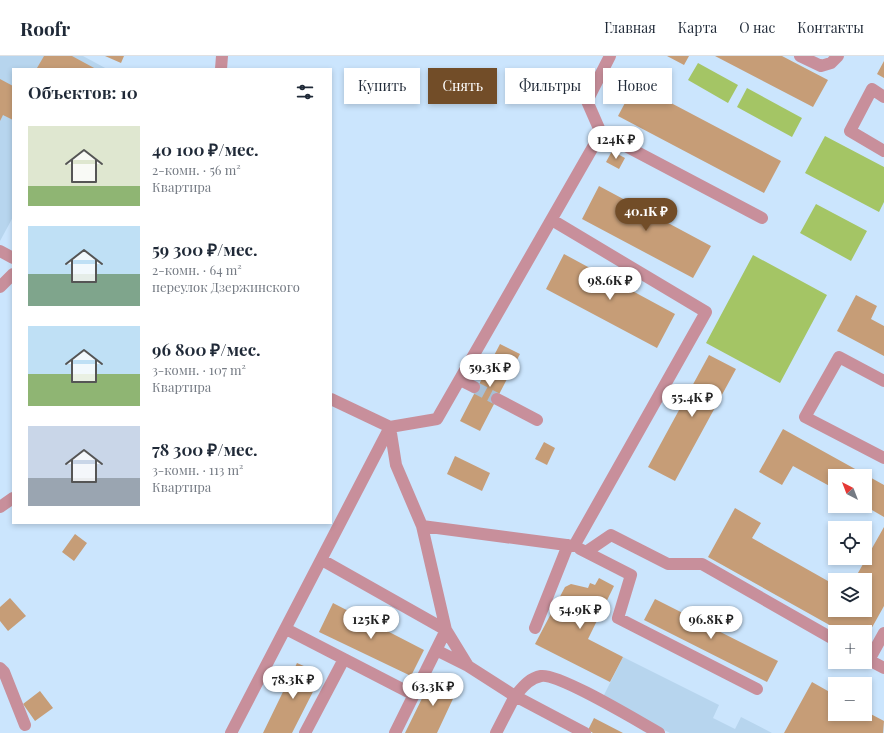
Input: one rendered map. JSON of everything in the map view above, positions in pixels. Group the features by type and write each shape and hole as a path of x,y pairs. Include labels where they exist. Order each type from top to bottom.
{"street":[{"path":"221,68 222,56"},
{"path":"610,56 587,101 602,133 762,218"},
{"path":"800,56 822,66 831,63 838,56"},
{"path":"884,97 872,89 850,131 884,151"},
{"path":"332,399 390,427 437,419 602,133"},
{"path":"535,628 571,545 706,312 552,220"},
{"path":"0,252 12,258"},
{"path":"0,287 12,275"},
{"path":"884,381 839,357 805,417 884,458"},
{"path":"460,380 474,387"},
{"path":"497,399 537,420"},
{"path":"390,427 396,465 422,526 446,630 468,666"},
{"path":"231,733 390,427"},
{"path":"0,507 12,499"},
{"path":"422,526 571,545 586,552 631,575 618,618 757,689"},
{"path":"586,552 611,535 668,564 702,564 828,636"},
{"path":"322,560 446,630"},
{"path":"286,629 414,695"},
{"path":"395,733 446,630"},
{"path":"872,652 884,634"},
{"path":"436,650 468,666 515,696 585,733"},
{"path":"305,733 344,659"},
{"path":"872,662 884,668"},
{"path":"0,668 4,672 25,725"},
{"path":"496,733 515,696 526,683 541,676 561,681 659,733"}],"shaded area":[{"path":"0,56 83,56 105,68 12,68 12,219 0,241"},
{"path":"623,657 719,705 713,718 735,729 741,717 772,733 670,733 602,699"}],"green space":[{"path":"698,63 738,85 728,103 688,80"},
{"path":"747,88 802,118 792,137 737,107"},
{"path":"825,136 884,167 884,202 879,212 805,173"},
{"path":"816,204 867,231 851,261 800,233"},
{"path":"753,255 827,295 780,383 706,343"}],"building":[{"path":"44,56 72,56 94,68 37,68"},
{"path":"105,56 124,56 121,63"},
{"path":"667,56 689,56 684,65"},
{"path":"715,56 782,56 828,80 813,107"},
{"path":"884,61 884,78 877,74"},
{"path":"0,79 12,85 12,120 3,115 0,121"},
{"path":"624,104 672,104 781,161 764,193 618,116"},
{"path":"612,151 625,158 619,169 606,162"},
{"path":"599,186 711,246 693,278 582,219"},
{"path":"564,254 675,314 657,348 546,289"},
{"path":"856,295 877,306 871,319 884,326 884,356 837,331"},
{"path":"500,344 520,354 480,431 460,421"},
{"path":"709,355 736,369 675,481 648,467"},
{"path":"783,429 855,469 828,469 828,485 793,466 782,485 759,472"},
{"path":"544,442 555,448 547,465 535,459"},
{"path":"455,456 490,473 482,491 447,474"},
{"path":"872,478 884,485 884,517 872,510"},
{"path":"735,508 761,523 752,538 828,581 828,617 872,617 872,573 858,573 862,565 872,565 872,548 884,527 884,606 872,627 872,625 829,625 708,557"},
{"path":"75,534 87,543 74,561 62,552"},
{"path":"599,578 614,586 588,639 623,657 610,682 535,644 565,587 571,584 588,588 590,583 595,585"},
{"path":"10,598 26,616 8,631 0,621 0,607"},
{"path":"655,599 778,661 767,682 644,620"},
{"path":"333,603 424,650 411,676 319,632"},
{"path":"297,663 322,674 292,733 263,733"},
{"path":"434,674 459,686 437,733 405,733"},
{"path":"812,682 828,691 828,721 872,721 872,715 884,721 883,733 784,733"},
{"path":"40,691 53,708 35,721 23,704"},
{"path":"594,718 623,733 593,733 588,730"}],"tunnel":[{"path":"474,387 497,399"}]}
